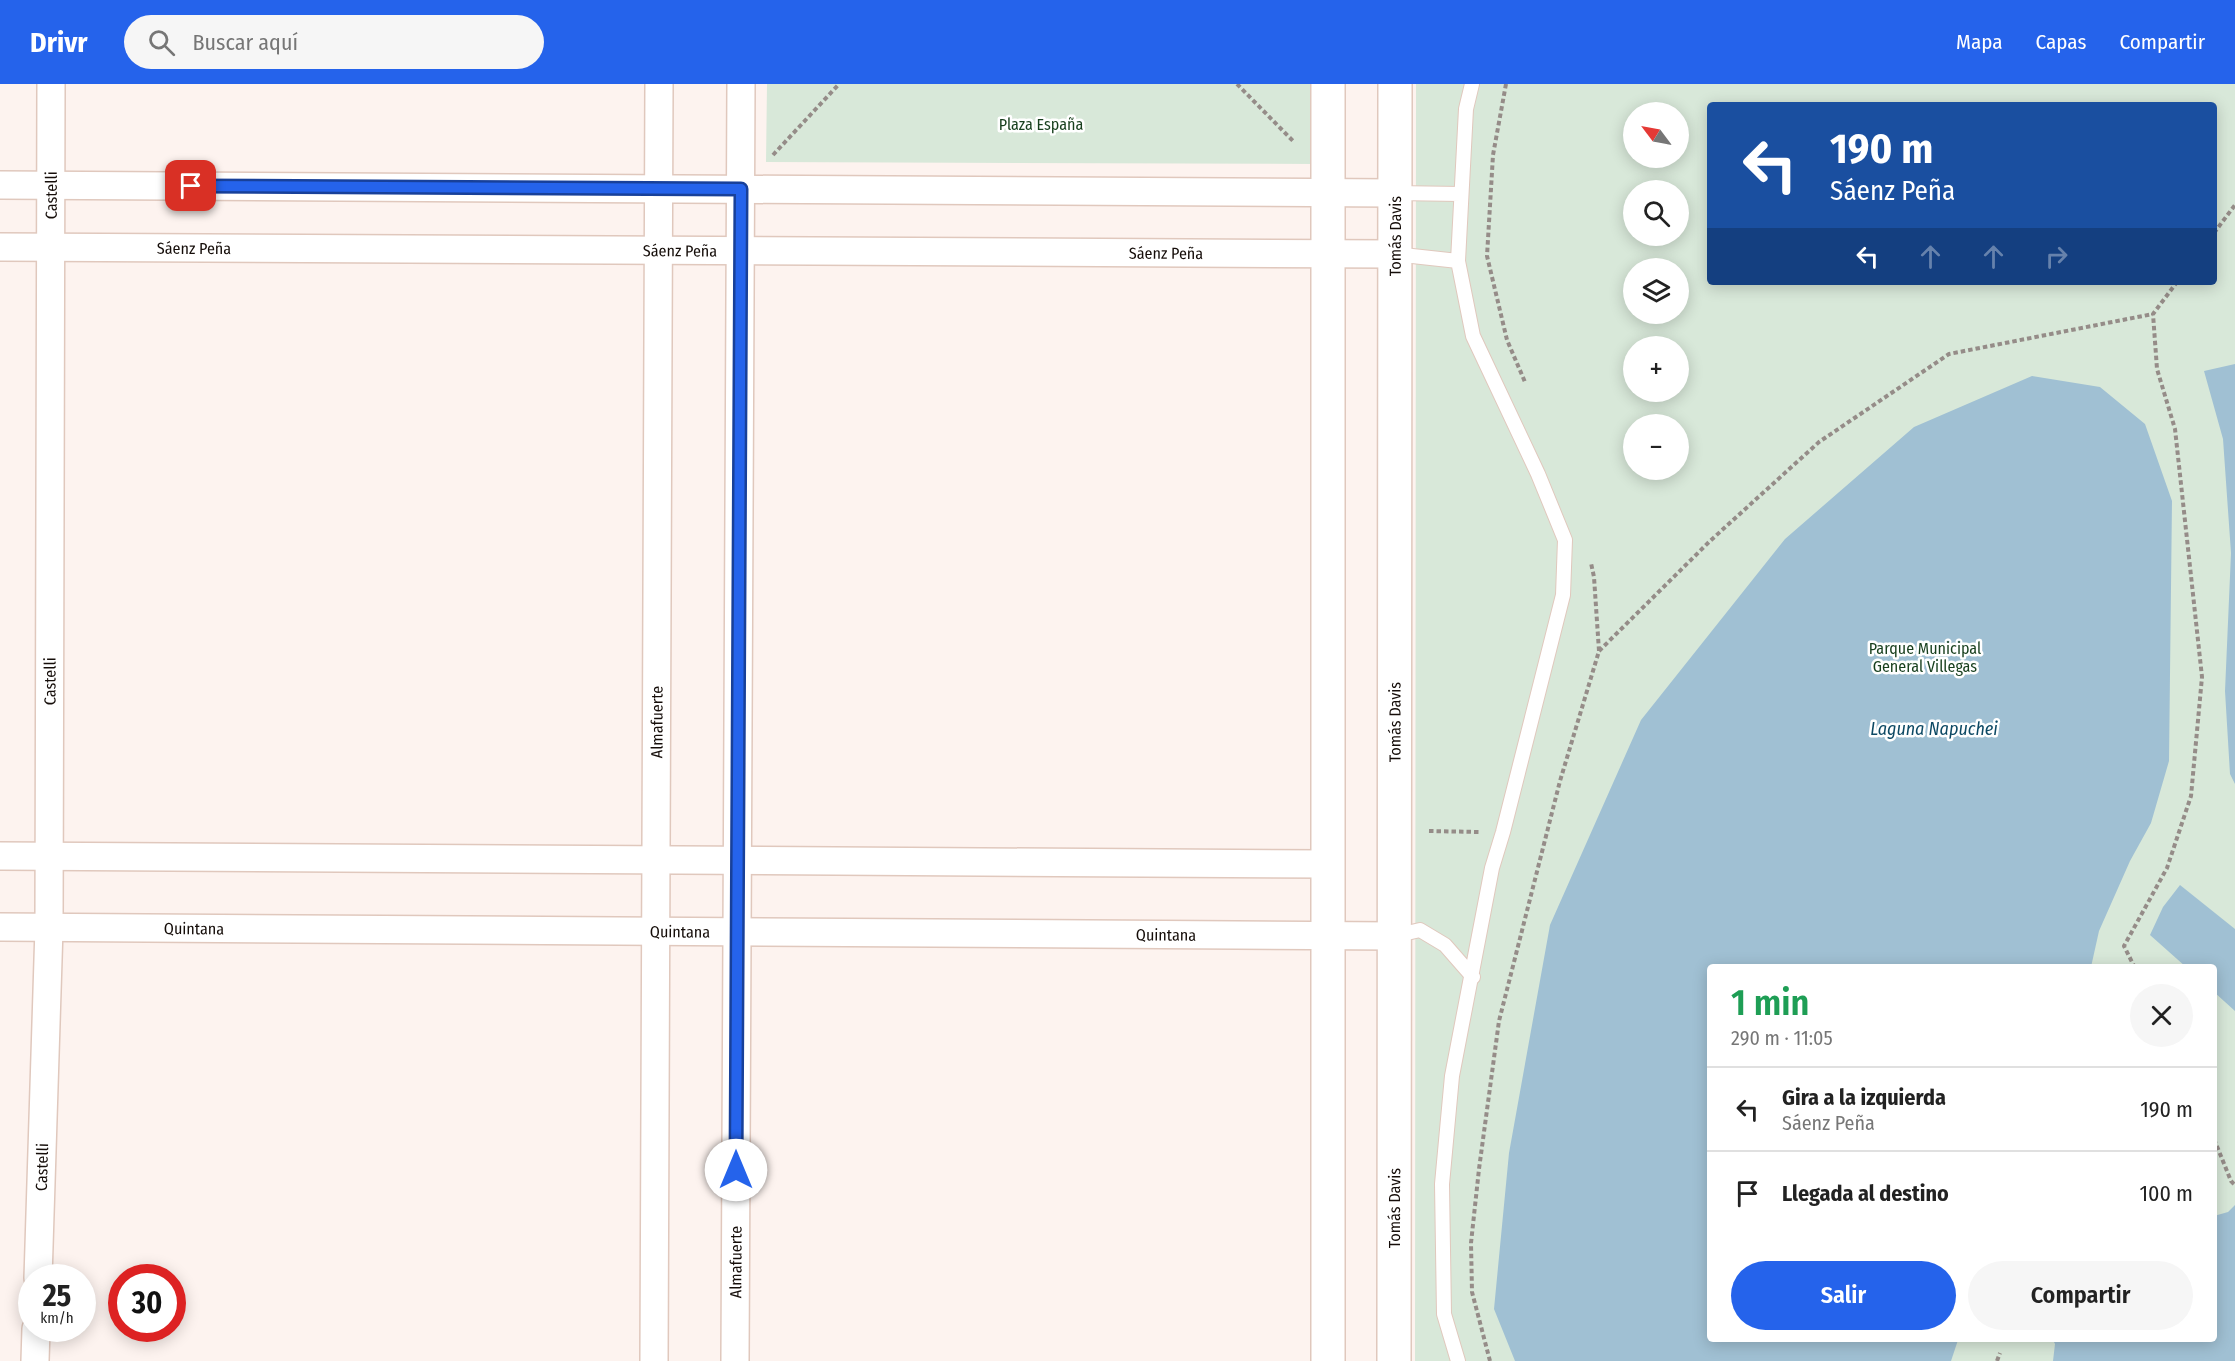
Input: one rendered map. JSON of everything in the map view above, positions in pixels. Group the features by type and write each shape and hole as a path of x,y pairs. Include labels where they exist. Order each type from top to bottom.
{"street":[{"name":"Castelli","path":"38,1264 49,928 51,84"},
{"name":"Almafuerte","path":"654,1361 658,84"},
{"name":"Almafuerte","path":"735,1361 741,84"},
{"path":"1328,84 1328,1361"},
{"name":"Tomás Davis","path":"1395,84 1395,1361"},
{"path":"0,185 1394,193"},
{"name":"Sáenz Peña","path":"0,247 1394,254"},
{"path":"0,856 1328,864"},
{"name":"Quintana","path":"0,927 1395,936"},
{"path":"35,1361 36,1342"}],"lane":[{"path":"1458,1361 1444,1314 1442,1184 1452,1076 1473,977 1492,868 1563,595 1565,540 1538,474 1473,336 1458,261 1466,109 1472,84"},
{"path":"1394,193 1461,194"},
{"path":"1394,254 1458,261"},
{"path":"1395,936 1420,930 1445,945 1473,977"}],"path":[{"path":"766,162 839,84"},
{"path":"1237,84 1300,148"},
{"path":"2217,229 2235,205"},
{"path":"2133,964 2124,946 2167,868 2191,796 2202,677 2175,429 2157,369 2153,314 2175,285"},
{"path":"1599,651 1710,541 1819,442 1949,354 2153,314"},
{"path":"1394,831 1503,832"},
{"path":"2217,1146 2235,1185"},
{"path":"1997,1361 2000,1353"}],"green space":[{"name":"Plaza España","path":"767,84 1317,84 1316,164 766,162"},
{"name":"Parque Municipal General Villegas","path":"1416,84 2235,84 2235,1361 1415,1361"}],"water":[{"path":"2235,364 2235,784 2230,774 2225,691 2231,553 2223,439 2204,371"},
{"name":"Laguna Napuchei","path":"2032,376 2100,387 2145,424 2172,501 2169,761 2151,823 2130,861 2099,931 2092,964 1707,964 1707,1342 1957,1342 1951,1361 1515,1361 1494,1309 1509,1153 1550,925 1641,720 1785,539 1914,427"},
{"path":"2180,885 2235,929 2235,1011 2217,995 2217,964 2183,964 2150,935 2163,907"},
{"path":"2235,1205 2235,1361 2053,1361 2054,1342 2217,1342 2217,1215 2228,1212"}],"route":[{"path":"191,186 741,189 736,1170"}]}
